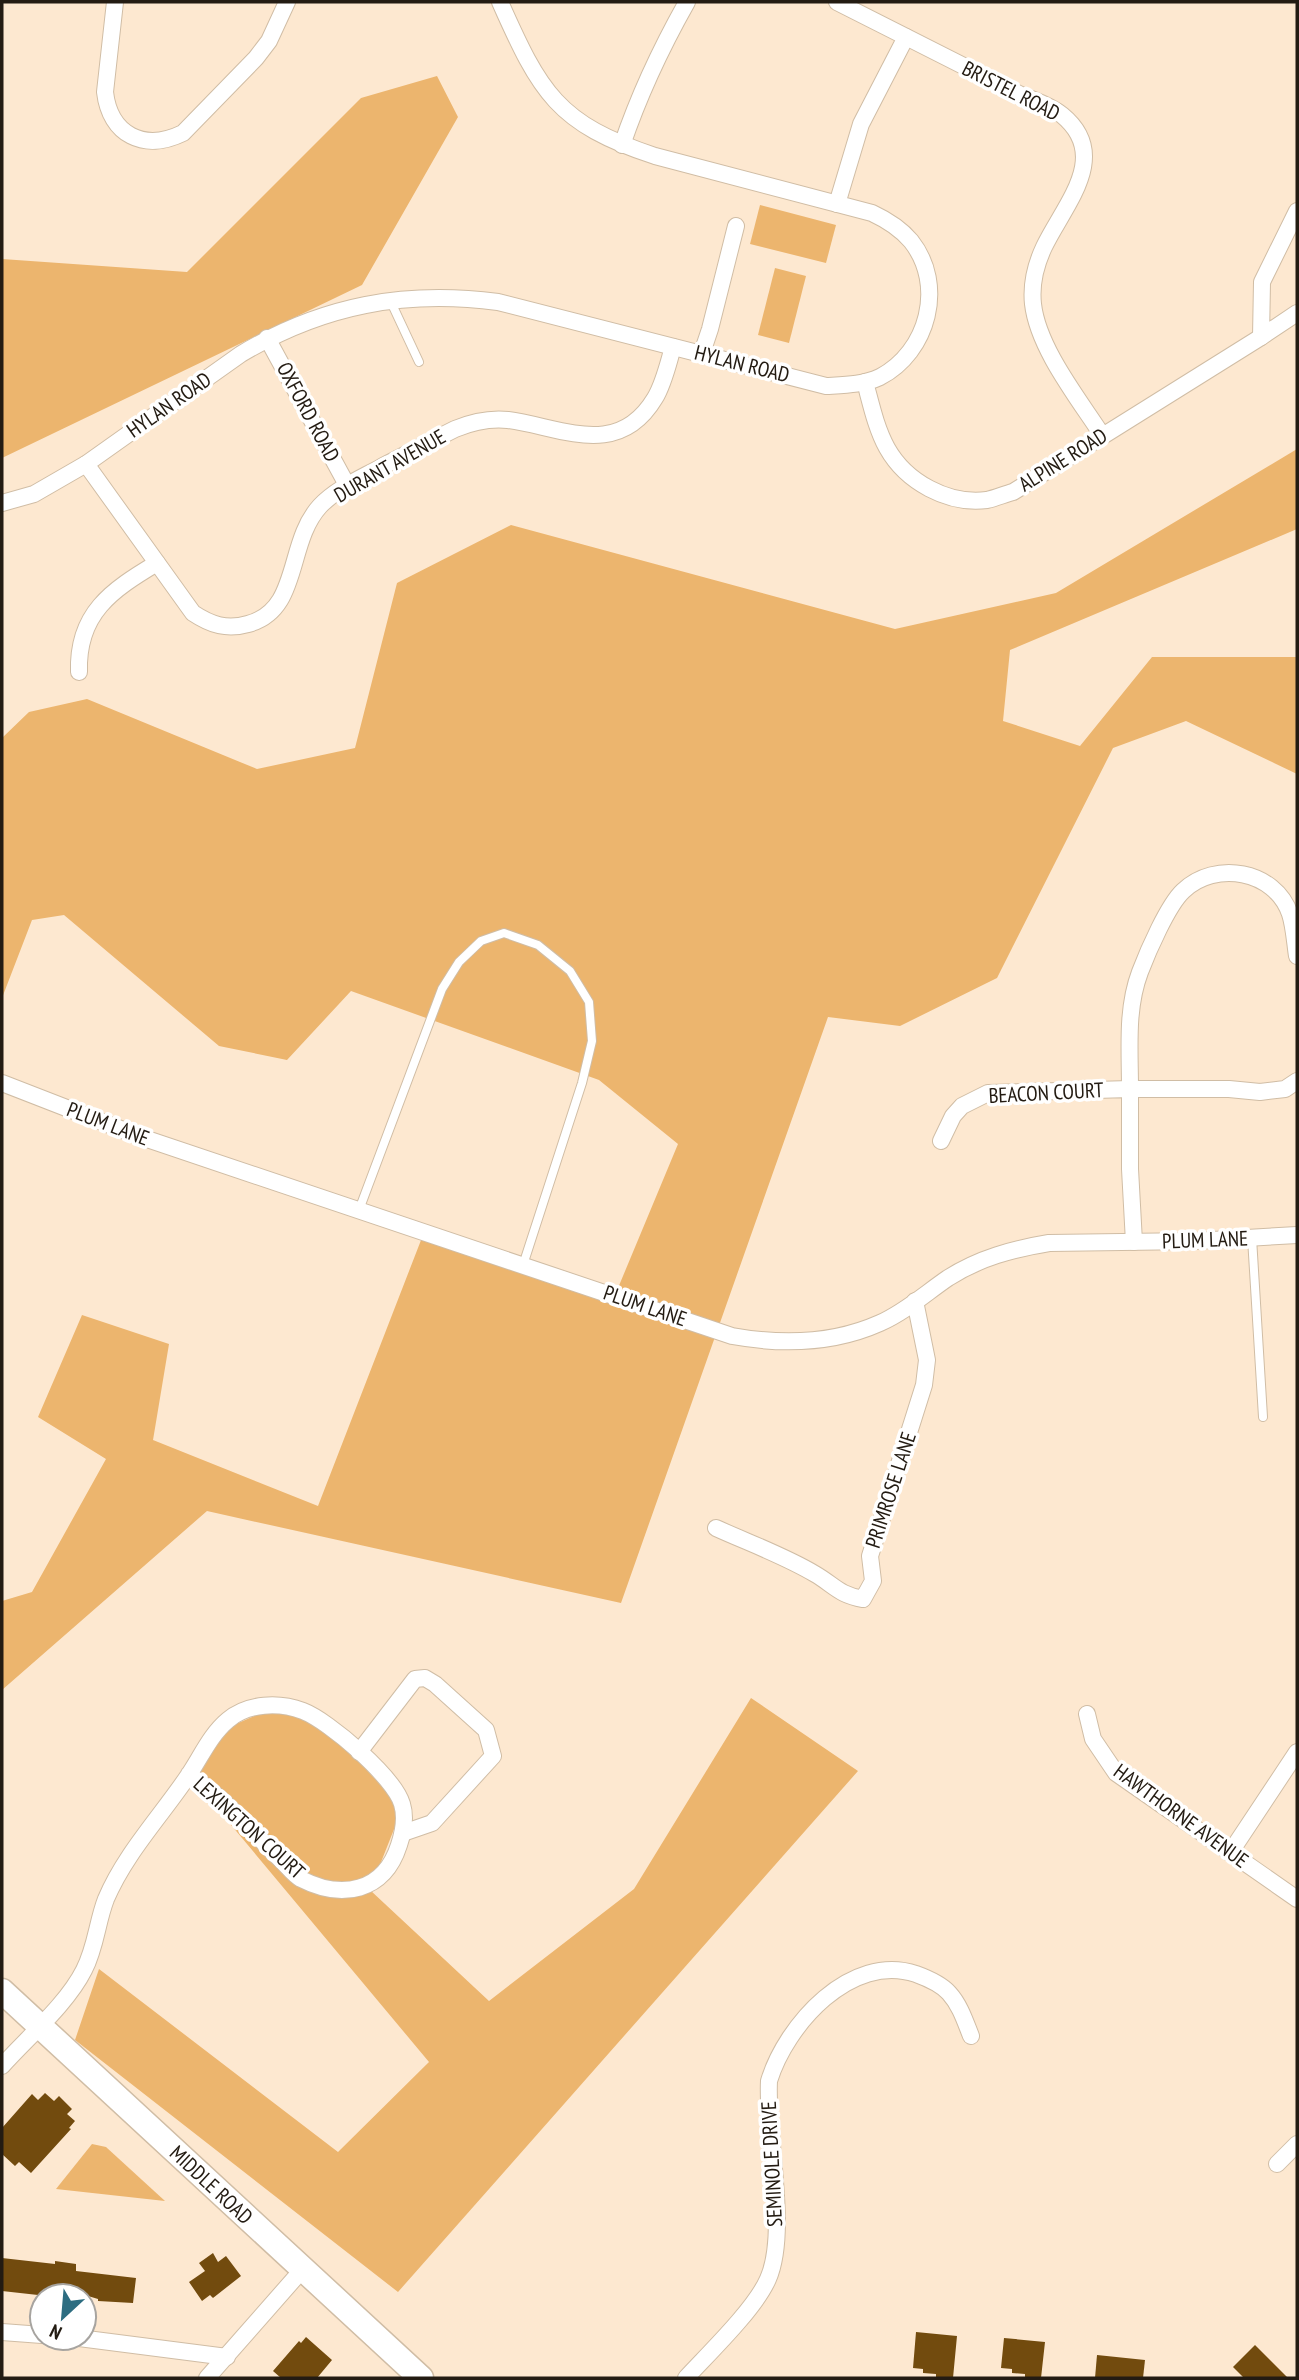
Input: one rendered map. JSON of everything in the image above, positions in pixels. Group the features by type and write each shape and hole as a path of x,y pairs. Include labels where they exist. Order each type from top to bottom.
{"main road":[{"name":"MIDDLE ROAD","path":"2,1991 421,2378"}],"street":[{"path":"115,2 105,92 107,105 121,129 143,140 156,141 170,139 183,132 256,58 269,41 288,2"},
{"name":"HYLAN ROAD","path":"2,503 34,494 86,464 267,338 314,317 360,304 444,297 498,302 826,386 864,382 888,372 914,347 925,325 929,308 928,277 916,249 896,226 872,213 655,156 622,145 577,122 555,101 525,58 500,2"},
{"path":"622,145 636,105 666,39 687,2"},
{"name":"BRISTEL ROAD","path":"837,2 1048,106 1073,125 1084,150 1084,167 1079,185 1040,257 1033,305 1043,342 1102,435"},
{"path":"837,204 861,124 905,37"},
{"path":"1261,337 1262,282 1297,211"},
{"path":"702,353 736,226"},
{"name":"ALPINE ROAD","path":"864,382 886,446 907,473 933,491 958,498 986,500 1013,492 1297,313"},
{"name":"OXFORD ROAD","path":"267,338 347,485"},
{"name":"DURANT AVENUE","path":"86,464 193,613 207,623 238,627 255,623 271,612 281,600 306,526 320,506 347,485 471,422 506,420 568,435 588,437 606,435 626,427 642,415 654,399 673,347"},
{"path":"79,672 82,641 98,607 121,585 157,563"},
{"path":"1134,1242 1130,1169 1132,998 1141,971 1172,905 1183,891 1200,879 1226,872 1260,880 1279,895 1290,913 1297,956"},
{"name":"BEACON COURT","path":"941,1140 953,1116 962,1106 988,1093 1130,1089 1229,1089 1261,1092 1285,1089 1297,1081"},
{"name":"PLUM LANE","path":"2,1083 141,1137 732,1336 782,1342 830,1339 866,1329 883,1322 964,1269 1009,1251 1049,1243 1297,1235"},
{"name":"PRIMROSE LANE","path":"716,1528 817,1575 832,1588 849,1597 863,1599 873,1581 870,1556 924,1385 927,1360 915,1301"},
{"path":"359,1752 415,1679 425,1678 435,1684 486,1730 493,1756 432,1823 403,1833"},
{"name":"LEXINGTON COURT","path":"2,2066 68,1994 84,1970 107,1897 212,1737 229,1720 257,1706 275,1705 300,1710 320,1719 359,1752 391,1784 401,1801 403,1833 394,1861 376,1879 349,1891 331,1891 299,1878 229,1807 189,1774"},
{"name":"HAWTHORNE AVENUE","path":"1087,1714 1093,1739 1116,1773 1297,1899"},
{"path":"1230,1853 1297,1752"},
{"name":"SEMINOLE DRIVE","path":"686,2378 753,2304 768,2279 776,2249 769,2081 785,2043 843,1983 860,1975 897,1970 929,1979 948,1991 962,2012 971,2036"},
{"path":"1277,2164 1297,2144"},
{"path":"207,2378 302,2270"},
{"path":"2,2332 28,2334"},
{"path":"98,2340 227,2357"}],"lane":[{"path":"390,300 419,362"},
{"path":"359,1210 442,989 459,962 481,941 504,933 538,946 570,971 589,1002 592,1041 582,1083 523,1265"},
{"path":"1252,1238 1263,1417"}],"shaded area":[{"path":"437,76 458,117 362,285 2,458 2,259 187,272 361,98"},
{"path":"760,205 836,225 826,263 750,244"},
{"path":"775,268 806,276 789,343 758,335"},
{"path":"1297,449 1297,529 1010,650 1003,721 1080,746 1152,657 1297,657 1297,774 1186,721 1113,748 997,978 900,1026 828,1017 621,1603 207,1511 2,1690 2,1601 32,1592 106,1459 38,1417 82,1315 169,1344 153,1440 318,1506 423,1235 613,1300 678,1144 599,1080 351,991 287,1060 219,1046 64,915 32,920 2,998 2,738 29,712 87,699 257,769 355,748 397,583 511,525 895,629 1056,593"},
{"path":"751,1698 858,1771 398,2292 75,2040 99,1969 338,2152 429,2062 196,1783 211,1735 279,1705 338,1738 402,1809 370,1890 489,2001 634,1889"},
{"path":"92,2144 106,2147 165,2201 56,2189"}],"building":[{"path":"45,2093 54,2101 59,2096 72,2109 67,2114 75,2121 69,2128 71,2129 31,2173 19,2162 15,2166 2,2154 2,2128 32,2094 38,2100"},
{"path":"213,2253 218,2262 226,2256 241,2276 213,2298 210,2295 202,2301 189,2282 205,2271 199,2263"},
{"path":"2,2258 76,2264 76,2271 136,2278 133,2303 98,2301 98,2282 28,2282 28,2294 2,2291"},
{"path":"916,2332 957,2336 953,2378 936,2378 936,2374 923,2373 923,2369 913,2368"},
{"path":"306,2337 332,2360 317,2378 281,2378 273,2371 299,2341 301,2343"},
{"path":"1004,2338 1045,2342 1041,2378 1025,2378 1025,2374 1012,2373 1012,2369 1001,2368"},
{"path":"1255,2345 1288,2378 1244,2378 1233,2367"},
{"path":"1097,2355 1145,2360 1143,2378 1095,2378"}]}
